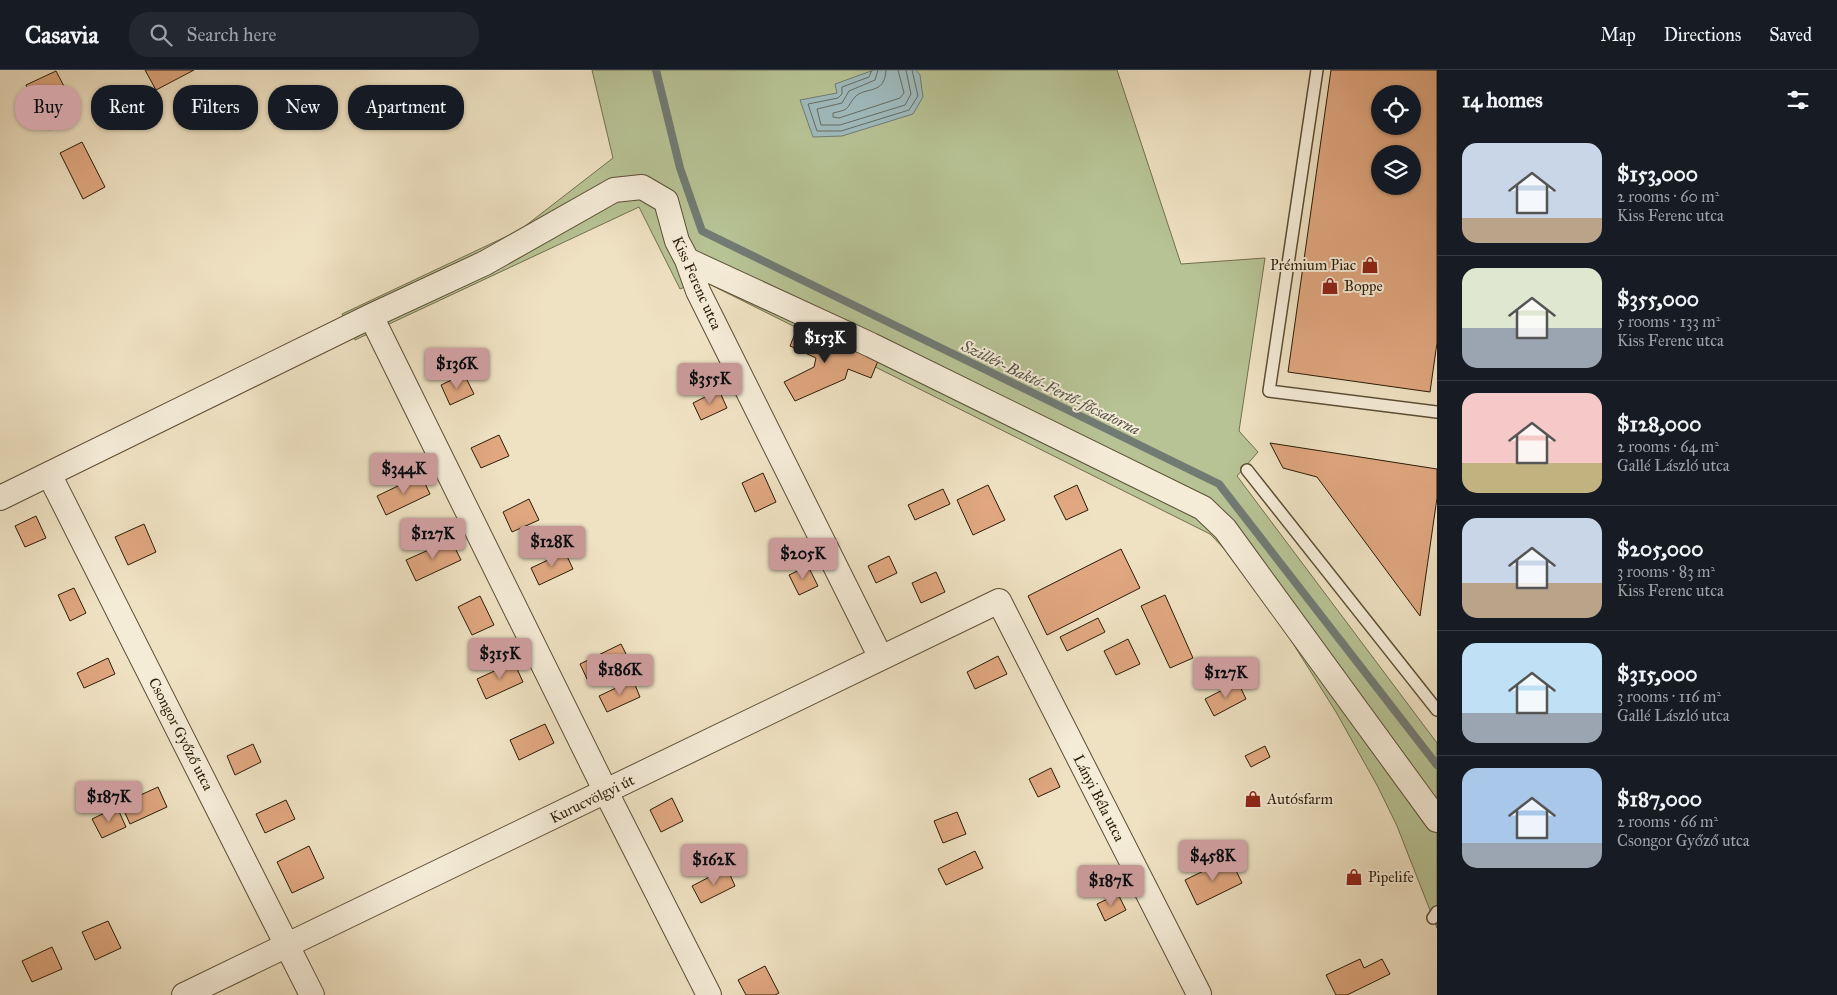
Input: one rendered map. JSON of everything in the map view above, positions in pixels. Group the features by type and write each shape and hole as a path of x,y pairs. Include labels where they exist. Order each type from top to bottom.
{"street":[{"name":"Kiss Ferenc utca","path":"371,316 485,263 614,190 642,187 666,202 677,241 687,260 698,291 881,658"},
{"path":"687,260 872,345 1203,508 1225,529 1437,820"},
{"path":"0,498 371,316 606,792 710,995"},
{"name":"Csongor Győző utca","path":"49,474 312,995"},
{"name":"Kurucvölgyi út","path":"184,995 999,601"},
{"name":"Lányi Béla utca","path":"999,601 1200,995"}],"lane":[{"path":"1317,70 1269,391 1437,412"},
{"path":"1247,470 1437,710"}],"green space":[{"path":"592,70 1117,70 1181,264 1265,258 1239,431 1258,452 1237,476 1437,743 1437,928 1397,826 1378,787 1336,712 1287,634 1237,562 1210,534 701,280 680,289 639,207 355,340 342,314 520,230 613,158"}],"water":[{"path":"874,70 916,70 920,75 923,97 913,114 842,136 813,137 800,100 837,93 835,84"}],"building":[{"path":"145,70 194,70 163,86 153,85"},
{"name":"Prémium Piac","path":"1331,70 1437,70 1437,343 1430,392 1288,372"},
{"path":"56,71 63,85 26,85"},
{"path":"82,142 105,187 83,199 60,153"},
{"path":"798,326 878,361 871,378 848,369 845,379 795,401 784,382 814,367 816,358 790,346"},
{"path":"464,374 474,394 450,405 441,385"},
{"path":"719,390 727,408 701,420 693,403"},
{"path":"499,435 509,456 481,468 471,448"},
{"path":"1270,443 1437,469 1437,498 1420,616 1317,477 1283,468"},
{"path":"763,473 776,502 755,512 742,483"},
{"path":"421,475 430,494 386,515 377,496"},
{"path":"988,485 1005,520 973,535 957,500"},
{"path":"1077,485 1088,510 1066,520 1054,496"},
{"path":"943,489 950,504 915,520 908,505"},
{"path":"529,499 539,520 512,532 503,512"},
{"path":"36,516 46,538 25,547 15,526"},
{"path":"144,524 156,552 128,565 115,537"},
{"path":"451,540 461,560 416,581 406,560"},
{"path":"1121,549 1140,588 1047,635 1028,596"},
{"path":"565,552 573,569 539,585 531,568"},
{"path":"889,556 897,573 876,583 868,566"},
{"path":"808,566 818,586 799,595 789,575"},
{"path":"936,572 945,592 921,603 912,583"},
{"path":"74,588 86,613 70,621 58,595"},
{"path":"1165,595 1193,658 1170,668 1141,606"},
{"path":"480,596 494,625 472,635 458,607"},
{"path":"1098,618 1105,632 1067,651 1060,637"},
{"path":"1128,639 1140,664 1116,675 1104,651"},
{"path":"621,644 630,662 588,681 580,664"},
{"path":"998,656 1007,674 975,689 967,672"},
{"path":"108,658 115,674 84,688 77,673"},
{"path":"514,662 523,682 486,699 477,679"},
{"path":"633,680 640,697 607,712 599,696"},
{"path":"1238,682 1246,699 1214,716 1205,699"},
{"path":"545,724 554,743 519,760 510,740"},
{"path":"253,744 261,762 235,775 227,756"},
{"path":"1265,746 1270,757 1251,767 1245,756"},
{"path":"1051,768 1060,787 1038,797 1029,779"},
{"path":"158,787 167,807 130,824 121,804"},
{"path":"672,798 683,821 661,832 650,810"},
{"path":"286,800 295,819 265,833 256,814"},
{"path":"117,807 126,827 102,838 92,819"},
{"path":"957,812 966,834 943,843 934,821"},
{"path":"309,846 324,878 292,893 277,862"},
{"path":"975,851 983,868 946,885 938,869"},
{"path":"1230,858 1242,883 1197,905 1185,880"},
{"path":"727,868 735,886 701,903 692,886"},
{"path":"1118,894 1126,910 1105,921 1097,904"},
{"path":"108,921 121,948 95,960 82,932"},
{"path":"52,947 62,969 32,982 22,961"},
{"path":"1360,959 1364,968 1382,959 1390,974 1347,995 1336,995 1326,975"},
{"path":"765,966 779,993 775,995 746,995 738,980"}],"waterway":[{"name":"Szillér-Baktó-Fertő-főcsatorna","path":"656,70 680,168 702,231 1219,484 1437,765"}],"place":[{"name":"Prémium Piac","path":"1370,265"},
{"name":"Boppe","path":"1330,286"},
{"name":"Autósfarm","path":"1253,799"},
{"name":"Pipelife","path":"1354,877"}]}
